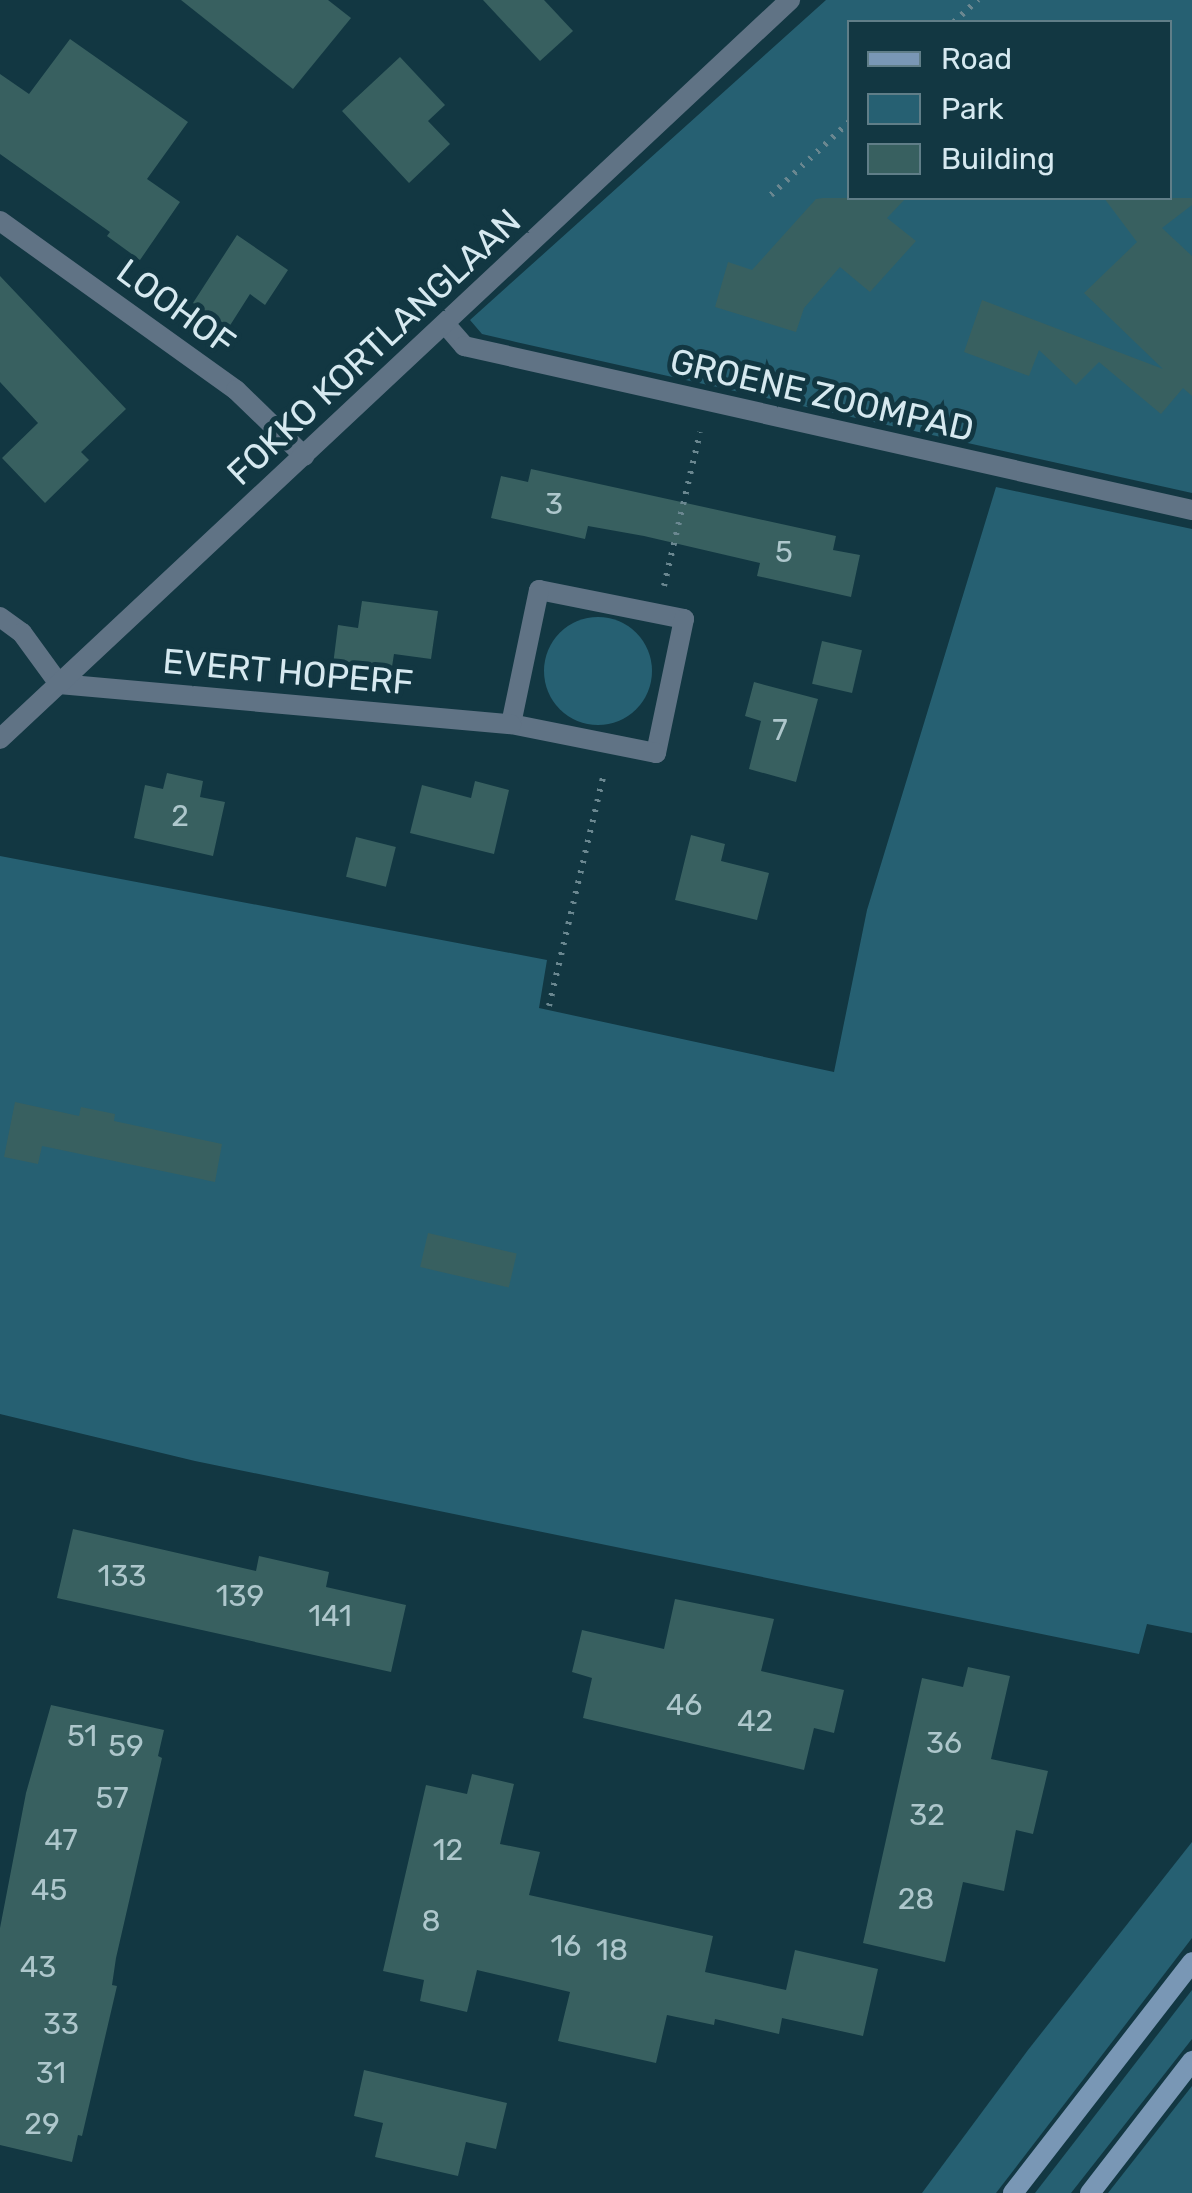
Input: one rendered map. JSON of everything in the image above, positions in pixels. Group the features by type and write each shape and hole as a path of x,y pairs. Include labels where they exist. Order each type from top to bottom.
{"main road":[{"path":"1013,2193 1192,1962"},
{"path":"1090,2193 1192,2061"}],"street":[{"name":"FOKKO KORTLANGLAAN","path":"0,739 790,0"},
{"name":"LOOHOF","path":"0,221 236,390 304,456"},
{"name":"GROENE ZOOMPAD","path":"446,325 464,346 1192,510"},
{"path":"511,724 539,590 658,614"},
{"name":"EVERT HOPERF","path":"59,684 511,724 656,754 684,619 658,614"},
{"path":"0,618 22,633 59,684"}],"path":[{"path":"956,20 978,0"},
{"path":"771,195 847,124"},
{"path":"658,614 707,402"},
{"path":"549,1006 608,744"}],"green space":[{"path":"826,0 1192,0 1192,493 482,334 470,320"},
{"path":"996,487 1192,529 1192,1633 1147,1624 1139,1654 195,1461 0,1414 0,856 547,960 539,1008 834,1072 867,910"},
{"path":"598,617 619,621 636,633 648,650 652,671 648,692 636,709 619,721 598,725 577,721 560,709 548,692 544,671 548,650 560,633 577,621"},
{"path":"1192,1842 1192,1938 996,2193 922,2193 1028,2050"},
{"path":"1192,1990 1192,2039 1071,2193 1035,2193"},
{"path":"1192,2086 1192,2193 1108,2193"}],"building":[{"path":"181,0 328,0 351,18 293,89"},
{"path":"483,0 544,0 573,31 540,61"},
{"path":"70,39 188,122 147,179 180,202 140,260 107,236 110,232 0,154 0,74 29,94"},
{"path":"400,57 445,105 428,121 450,144 409,183 342,111"},
{"path":"1192,198 1192,205 1162,228 1192,256 1192,396 1183,388 1161,414 1099,362 1076,385 1039,350 1029,376 964,352 982,300 1163,369 1084,293 1137,242 1106,200"},
{"path":"816,199 904,200 887,218 916,241 870,292 840,267 804,308 796,332 715,307 728,262 752,270"},
{"path":"237,235 288,270 265,305 250,294 229,327 193,303"},
{"path":"0,276 126,409 81,452 89,460 45,503 2,458 38,423 0,382"},
{"path":"531,469 836,536 833,550 860,555 851,597 757,576 760,563 644,536 588,526 585,539 491,518 501,476 528,482"},
{"path":"362,601 438,611 431,659 394,654 391,673 333,665 338,625 358,628"},
{"path":"822,641 862,650 852,693 812,684"},
{"path":"754,682 818,699 796,782 749,769 761,721 745,716"},
{"path":"167,773 203,781 200,797 225,802 213,856 134,838 145,785 163,789"},
{"path":"475,781 509,790 494,854 410,833 422,785 471,798"},
{"path":"691,835 725,844 721,861 769,873 757,920 675,900"},
{"path":"356,837 396,847 386,887 346,877"},
{"path":"15,1102 79,1116 81,1107 115,1114 114,1121 222,1144 215,1182 42,1146 38,1164 4,1157"},
{"path":"428,1233 517,1253 509,1288 420,1267"},
{"path":"73,1529 256,1571 259,1556 329,1572 326,1587 406,1605 391,1672 57,1598"},
{"path":"675,1599 774,1619 761,1671 844,1690 834,1733 814,1728 804,1770 583,1718 592,1678 572,1672 582,1630 664,1649"},
{"path":"968,1667 1010,1676 991,1759 1048,1771 1033,1834 1016,1830 1004,1891 963,1882 945,1962 863,1943 922,1678 963,1687"},
{"path":"51,1705 164,1730 158,1756 162,1758 116,1958 112,1985 117,1986 82,2136 78,2135 72,2162 0,2145 0,1928 26,1793"},
{"path":"472,1774 514,1784 500,1844 540,1852 529,1895 713,1936 705,1972 786,1990 795,1950 878,1969 863,2036 782,2018 779,2034 715,2019 714,2025 667,2015 656,2063 558,2041 570,1992 477,1970 467,2012 420,2001 424,1980 383,1971 426,1785 467,1794"},
{"path":"364,2070 507,2103 496,2149 466,2142 458,2176 375,2157 383,2123 354,2116"}]}
